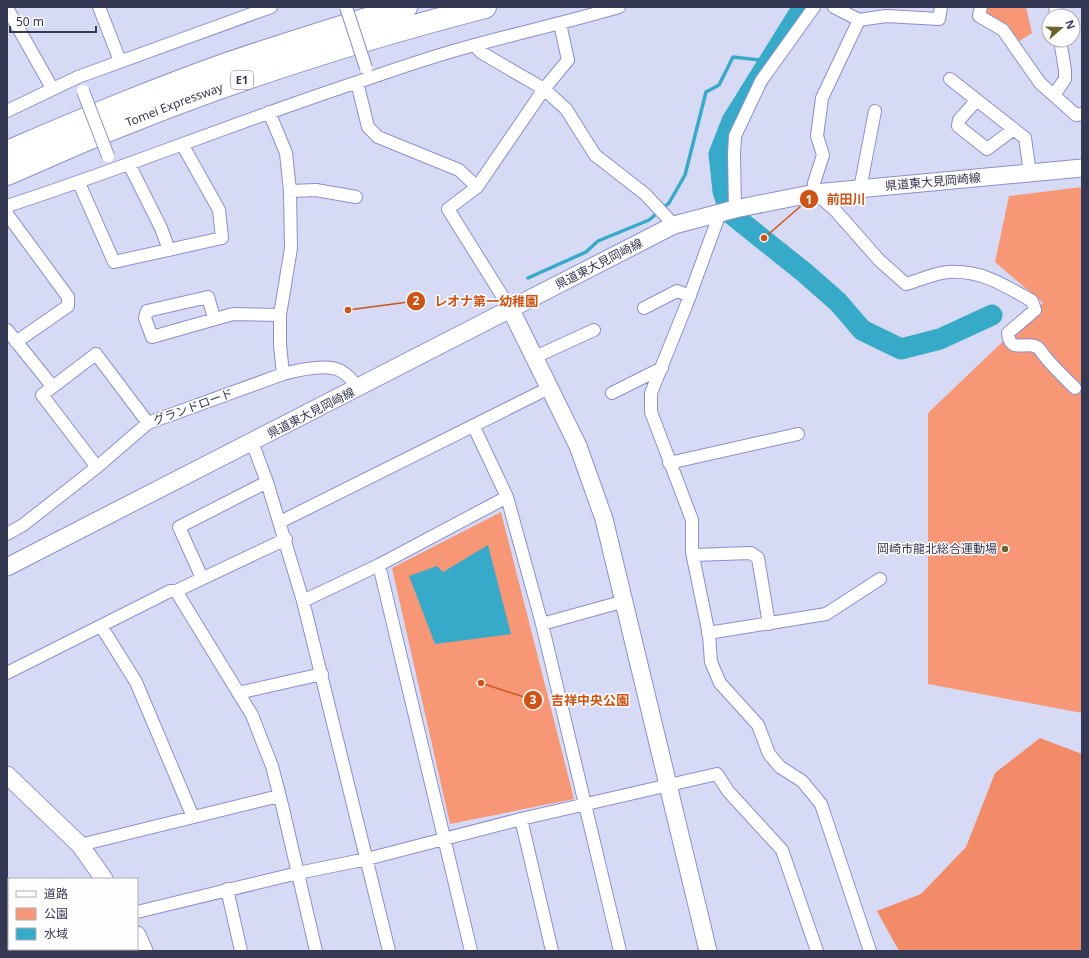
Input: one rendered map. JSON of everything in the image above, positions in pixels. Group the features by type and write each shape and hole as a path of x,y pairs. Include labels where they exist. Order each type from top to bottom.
{"highway":[{"name":"Tomei Expressway","path":"7,152 124,103 220,67 323,32 406,7"},
{"name":"Tomei Expressway","path":"7,174 131,121 227,86 328,52 427,22 485,7"}],"main road":[{"name":"県道東大見岡崎線","path":"7,567 358,389 674,225 727,211 815,193 1082,168"},
{"path":"511,310 551,388 584,460 604,519 625,601 708,951"},
{"path":"7,775 80,845 103,878"},
{"path":"138,937 144,951"}],"street":[{"path":"99,7 120,61"},
{"path":"7,111 52,88 78,77 271,7"},
{"path":"346,7 364,76 368,127 378,137 459,170 477,187"},
{"path":"7,206 79,183 114,168 129,164 364,76 619,7"},
{"path":"814,7 761,81 735,136 727,211 690,296 652,394 651,412 669,463 692,520 693,555 708,633 711,662 720,683 758,725 769,754 780,766 802,781 820,804 870,951"},
{"path":"834,7 858,20 886,16 939,19 942,7"},
{"path":"981,7 979,16 1003,30 1040,83 1076,115 1082,114"},
{"path":"7,8 52,88"},
{"path":"858,20 822,98 817,136 823,155 814,183 815,193 835,210 879,260 906,284 947,272 973,273 992,279 1032,301 1035,310 1008,333 1008,340 1019,346 1027,345 1038,347 1075,388"},
{"path":"511,310 448,209 477,187 544,89 568,60 560,24"},
{"path":"474,45 482,53 544,89 566,109 595,155 645,194 674,225"},
{"path":"1054,95 1065,79 1061,48"},
{"path":"78,77 114,168"},
{"path":"950,79 1025,138 1030,173"},
{"path":"977,100 959,120 958,126 987,149 1014,129"},
{"path":"860,189 875,111"},
{"path":"269,112 286,153 290,190 291,248 280,315 280,345 283,374"},
{"path":"79,183 114,262 222,238 219,210 182,144"},
{"path":"129,164 161,228 169,250"},
{"path":"290,190 316,190 356,197"},
{"path":"7,214 68,297 68,306 16,342"},
{"path":"644,308 677,291 690,296"},
{"path":"214,318 208,297 147,311 145,318 152,338 214,318 233,314 280,315"},
{"path":"7,330 52,386"},
{"path":"535,357 594,330"},
{"path":"97,467 42,394 96,354 148,423"},
{"name":"グランドロード","path":"7,534 23,525 97,467 148,423 283,374 304,368 340,370 351,379 358,389"},
{"path":"612,393 662,368"},
{"path":"280,522 551,388"},
{"path":"474,426 507,496 542,624 620,951"},
{"path":"669,463 798,434"},
{"path":"252,442 286,539 303,601 367,859 388,951"},
{"path":"202,578 179,527 267,482"},
{"path":"303,601 379,565 507,496"},
{"path":"7,673 170,591 176,591 286,539"},
{"path":"693,555 751,553 758,558 769,624"},
{"path":"379,565 471,951"},
{"path":"708,633 826,614 880,580"},
{"path":"176,591 252,716 264,746 279,796 316,951"},
{"path":"542,624 625,601"},
{"path":"101,626 136,682 193,817"},
{"path":"238,693 322,674"},
{"path":"138,912 227,889 367,859 521,819 717,774 728,791 782,850 817,951"},
{"path":"80,845 279,796"},
{"path":"521,819 552,951"},
{"path":"227,889 241,951"}],"green space":[{"path":"985,7 1026,7 1032,33 1018,42 1012,31 985,14"},
{"name":"岡崎市龍北総合運動場","path":"1082,187 1082,713 928,684 928,413 1043,303 995,262 1009,196"},
{"path":"501,512 574,799 450,824 392,568"}],"shaded area":[{"path":"1040,738 1082,754 1082,951 899,951 877,911 921,894 966,847 995,773"}],"water":[{"path":"488,545 511,634 435,644 409,576 437,566 443,572"}],"waterway":[{"path":"803,7 732,121 719,154 723,191 730,213 805,273 838,302 862,330 901,349 940,339 992,315"},
{"path":"528,278 586,252 598,241 649,220 669,203 685,175 706,92 719,85 733,57 768,61"}],"place":[{"name":"前田川","path":"764,238"},
{"name":"レオナ第一幼稚園","path":"348,310"},
{"name":"岡崎市龍北総合運動場","path":"1005,549"},
{"name":"吉祥中央公園","path":"481,683"}]}
